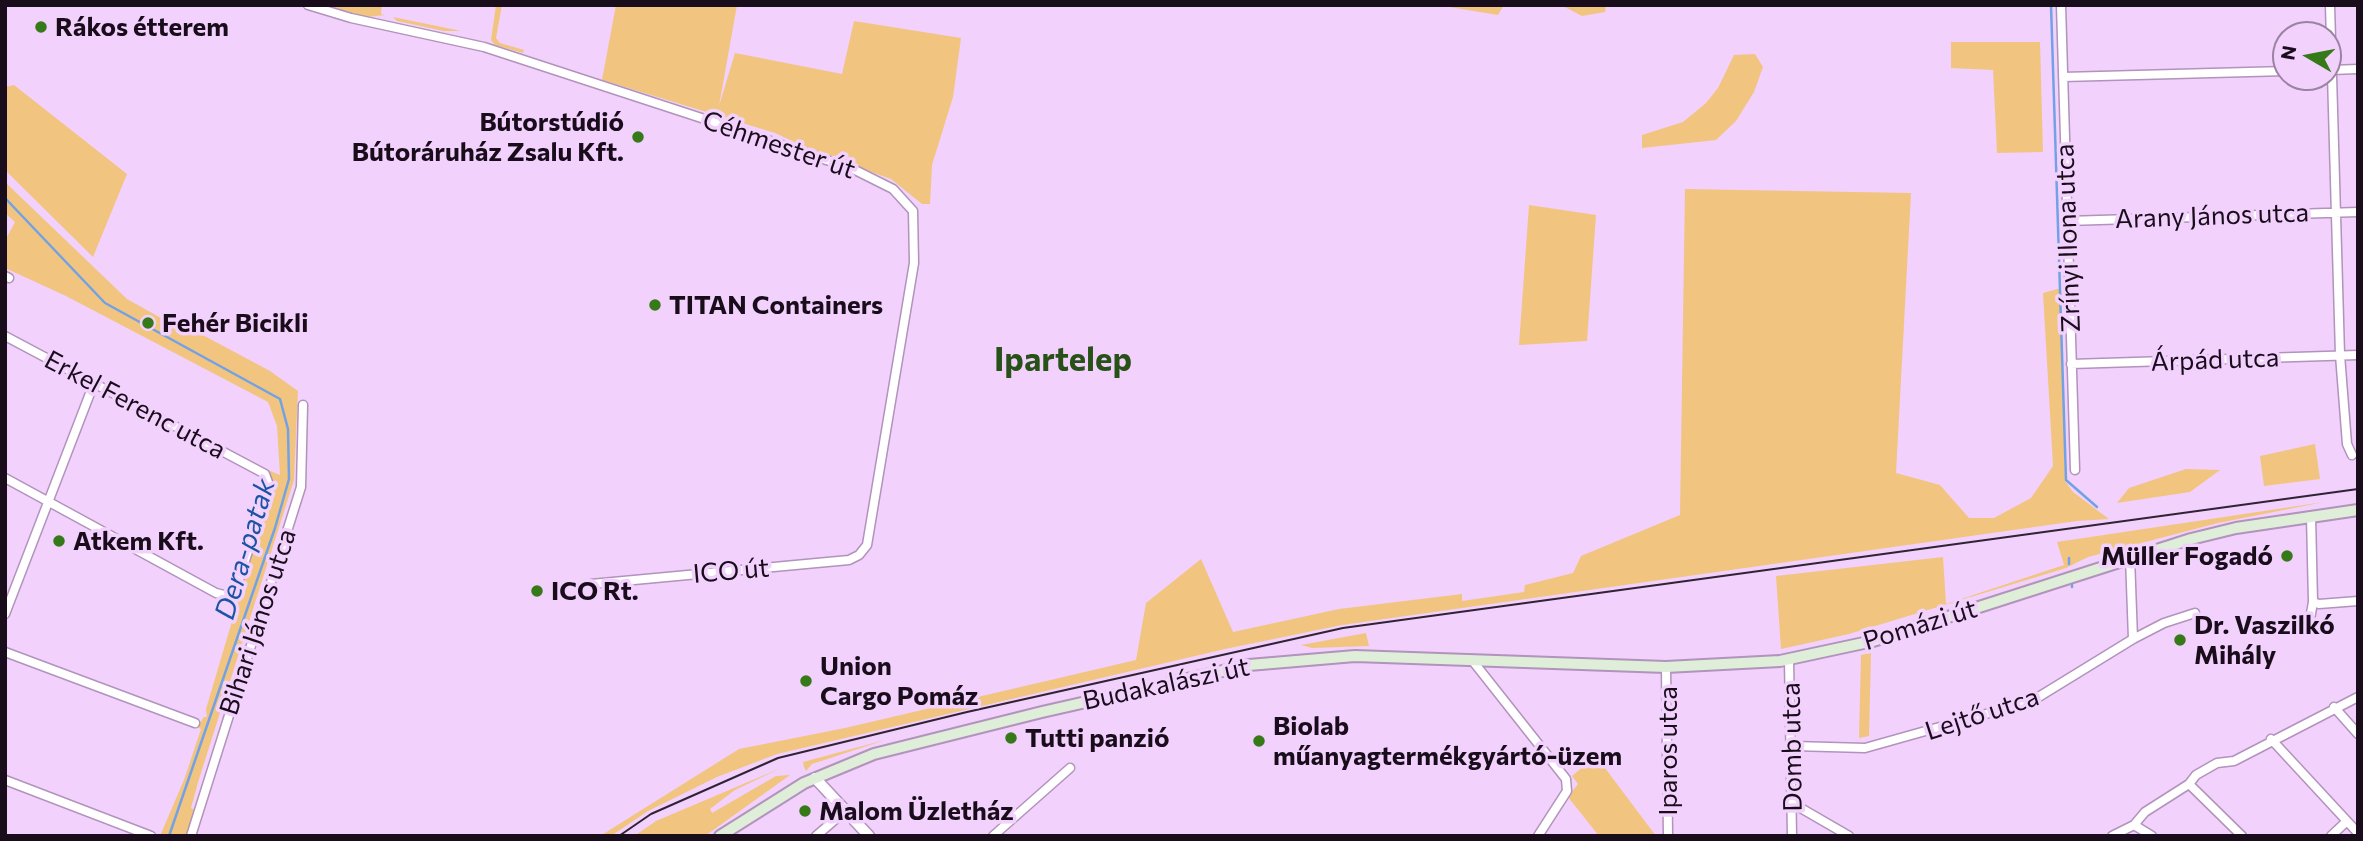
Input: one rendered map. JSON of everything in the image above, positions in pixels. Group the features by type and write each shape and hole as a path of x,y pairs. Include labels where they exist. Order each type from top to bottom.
{"main road":[{"name":"Pomázi út","path":"1472,660 1667,667 1732,666 1789,659 1874,641 2130,557 2236,528 2358,510"},
{"name":"Budakalászi út","path":"720,836 767,804 815,778 874,754 925,740 1249,665 1330,656 1472,660"}],"street":[{"name":"Céhmester út","path":"308,5 351,18 500,52 853,169 894,189 913,211 915,263 867,545"},
{"name":"Zrínyi Ilona utca","path":"2061,5 2075,470"},
{"path":"2063,77 2272,71"},
{"path":"2332,91 2340,355 2347,444 2352,455"},
{"name":"Arany János utca","path":"2067,221 2358,212"},
{"name":"Erkel Ferenc utca","path":"5,337 265,474 269,485 232,594 216,593 47,501"},
{"name":"Árpád utca","path":"2071,364 2358,355"},
{"path":"5,614 94,383"},
{"name":"Bihari János utca","path":"191,836 301,487 303,405"},
{"path":"5,478 47,501"},
{"path":"2309,625 2312,602 2311,516"},
{"name":"ICO út","path":"591,584 849,560 859,555 867,545"},
{"path":"2130,557 2133,639"},
{"path":"2312,602 2319,604 2358,601"},
{"name":"Lejtő utca","path":"1793,746 1865,748 2032,701 2133,639 2164,623 2195,613"},
{"path":"5,652 195,723"},
{"name":"Domb utca","path":"1789,659 1793,746 1792,836"},
{"path":"1472,660 1566,779 1567,791 1538,836"},
{"name":"Iparos utca","path":"1667,667 1668,836"},
{"path":"2112,836 2134,825 2145,812 2189,784 2196,775 2217,764 2234,761 2334,707 2358,697"},
{"path":"2334,707 2358,734"},
{"path":"2271,740 2358,833"},
{"path":"993,836 1070,768"},
{"path":"815,778 869,836"},
{"path":"5,780 151,836"},
{"path":"2189,784 2242,836"},
{"path":"1792,803 1849,836"},
{"path":"816,836 845,811"},
{"path":"2331,836 2347,821"},
{"path":"2134,825 2152,836"}],"shaded area":[{"path":"322,5 382,5 381,14 385,15 367,17"},
{"path":"496,5 502,5 496,38 500,43 524,50 523,53 495,45 491,40"},
{"path":"616,5 737,5 719,106 735,53 842,74 854,21 961,38 953,97 932,165 930,204 922,204 891,179 818,153 775,133 602,80"},
{"path":"1437,5 1504,5 1498,15"},
{"path":"1561,5 1606,5 1605,12 1582,16"},
{"path":"393,17 461,31 444,31 397,21"},
{"path":"1951,42 2040,42 2043,152 1997,153 1993,70 1951,68"},
{"path":"1755,54 1763,67 1754,92 1736,121 1716,140 1642,148 1642,135 1683,122 1706,103 1718,88 1734,55"},
{"path":"14,85 127,174 93,257 5,170 5,87"},
{"path":"5,182 127,299 186,332 199,333 270,371 298,391 294,480 199,779 191,808 196,811 188,836 160,836 184,780 201,729 197,727 204,717 207,717 206,709 273,483 268,470 280,475 277,426 268,402 66,296 5,268 5,241 15,222 5,213"},
{"path":"1685,189 1911,193 1896,473 1940,485 1969,518 1994,518 2031,498 2053,466 2043,293 2061,288 2065,481 2073,492 2109,519 2077,521 1342,625 1225,649 777,754 717,777 648,811 611,836 600,836 739,749 845,728 1136,660 1146,603 1201,559 1233,632 1339,609 1462,594 1462,601 1524,592 1525,585 1573,573 1581,556 1680,515"},
{"path":"1529,205 1596,215 1587,341 1519,345"},
{"path":"2315,444 2320,479 2264,486 2260,456"},
{"path":"2186,469 2220,470 2190,492 2117,503 2129,488"},
{"path":"2324,502 2218,523 2088,557 2066,568 1849,634 1781,649 1776,576 1943,557 1946,604 2064,565 2057,542"},
{"path":"1366,633 1369,646 1312,648 1301,645"},
{"path":"1871,653 1869,736 1859,738 1861,655"},
{"path":"885,740 812,764 806,771 804,767 803,762"},
{"path":"1596,756 1656,836 1599,836 1568,797 1578,784 1572,776"},
{"path":"781,768 735,790 710,809 712,813 776,776 790,775 705,836 634,836 656,821"}],"waterway":[{"path":"2051,5 2066,480 2097,507"},
{"name":"Dera-patak","path":"5,198 105,303 280,399 288,429 289,479 275,528 169,836"},
{"path":"2069,558 2069,564"}],"tram line":[{"path":"619,836 651,814 778,758 967,712 1343,628 2358,489"}],"place":[{"name":"Rákos étterem","path":"41,27"},
{"name":"Bútorstúdió Bútoráruház Zsalu Kft.","path":"638,137"},
{"name":"TITAN Containers","path":"655,305"},
{"name":"Fehér Bicikli","path":"148,323"},
{"name":"Atkem Kft.","path":"59,541"},
{"name":"Müller Fogadó","path":"2287,556"},
{"name":"ICO Rt.","path":"537,591"},
{"name":"Dr. Vaszilkó Mihály","path":"2180,640"},
{"name":"Union Cargo Pomáz","path":"806,681"},
{"name":"Tutti panzió","path":"1011,738"},
{"name":"Biolab műanyagtermékgyártó-üzem","path":"1259,741"},
{"name":"Malom Üzletház","path":"805,811"}],"district":[{"name":"Ipartelep","path":"1063,360"}]}
